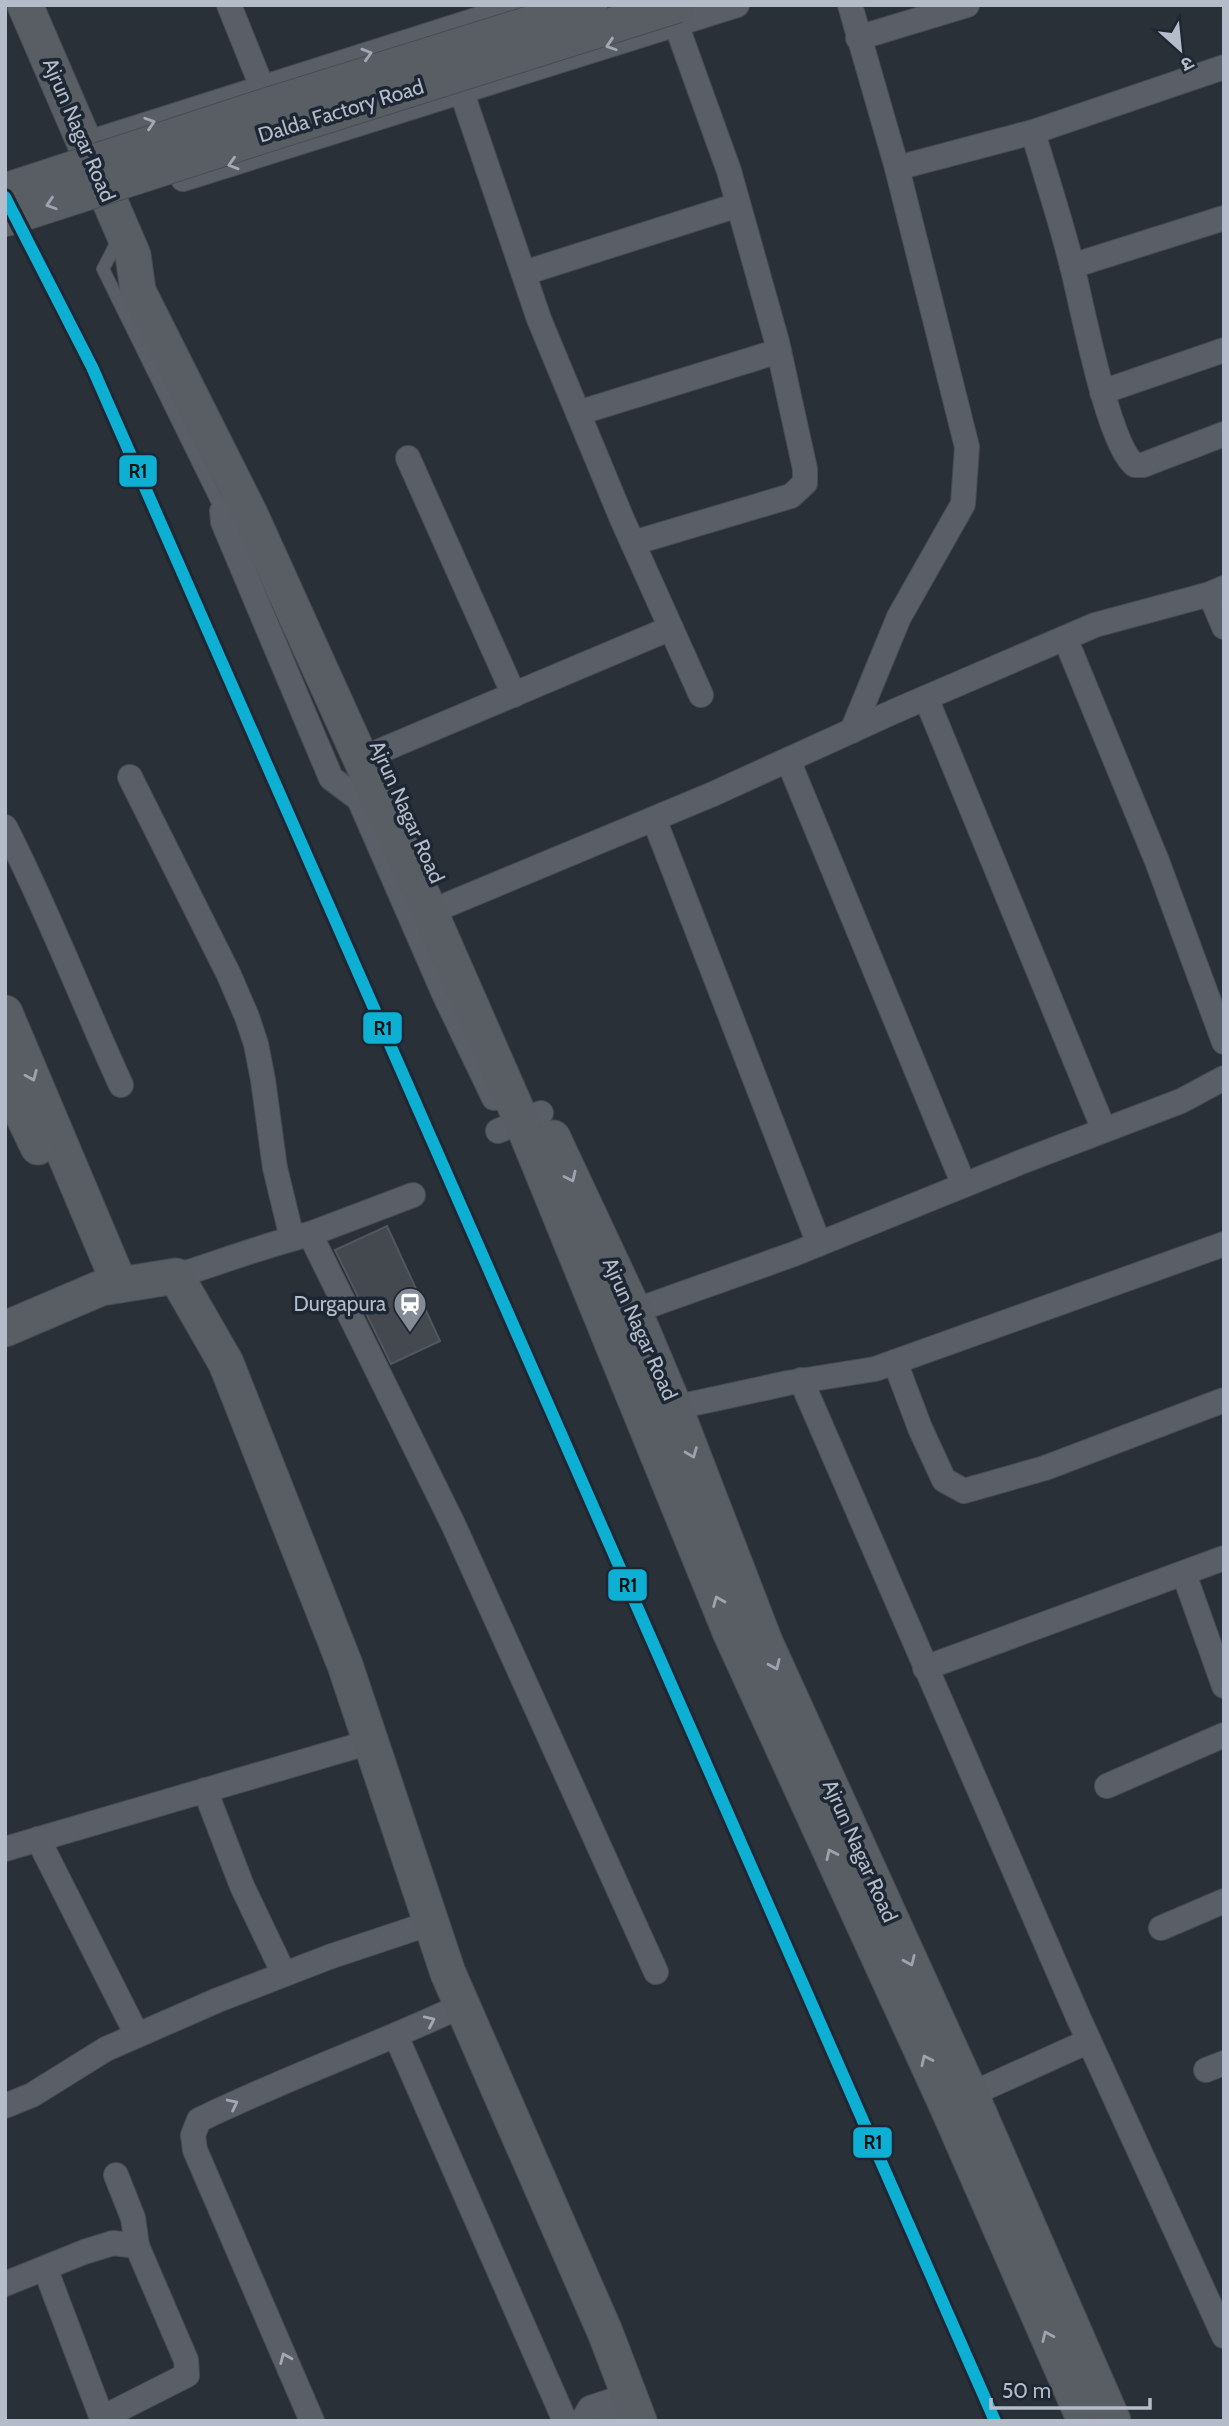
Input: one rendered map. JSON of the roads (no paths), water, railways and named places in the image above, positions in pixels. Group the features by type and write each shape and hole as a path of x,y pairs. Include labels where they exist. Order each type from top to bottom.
{"street":[{"name":"Ajrun Nagar Road","path":"25,5 121,230 138,291 236,513 440,908 634,1311 658,1411 731,1634 959,2100 1112,2421"},
{"path":"229,5 262,87"},
{"path":"85,144 523,5"},
{"name":"Dalda Factory Road","path":"5,191 590,5"},
{"path":"121,230 462,93 676,15 737,5"},
{"path":"850,5 897,168 967,447 963,504 899,617 852,731"},
{"path":"858,38 967,5"},
{"path":"633,543 791,496 805,483 805,469 779,351 729,171 676,15"},
{"name":"Dalda Factory Road","path":"5,219 268,134 676,15"},
{"path":"897,168 1033,132 1224,67"},
{"path":"462,93 538,319 701,695"},
{"path":"1033,132 1072,266 1102,392 1125,456 1135,465 1156,461 1224,434"},
{"path":"524,274 738,205"},
{"path":"1072,266 1224,218"},
{"name":"Ajrun Nagar Road","path":"121,230 158,280 268,506 380,751 522,1122 658,1411"},
{"path":"1102,392 1224,350"},
{"path":"578,413 779,351"},
{"path":"408,457 514,695"},
{"path":"236,513 223,522 331,778 359,799 503,1129 541,1113"},
{"path":"440,908 654,819 1095,625 1217,591 1224,627"},
{"path":"380,751 671,628"},
{"path":"1065,638 1157,861 1224,1042"},
{"path":"926,698 1104,1130"},
{"path":"788,760 964,1185"},
{"path":"130,776 229,975 247,1017 261,1068 275,1168 301,1236 453,1524 656,1972"},
{"path":"654,819 819,1244"},
{"path":"5,828 33,882 121,1085"},
{"path":"5,1013 110,1286"},
{"path":"5,1078 110,1286"},
{"path":"634,1311 819,1244 1181,1101 1224,1078"},
{"path":"5,1329 110,1286 176,1276 301,1236 414,1195"},
{"path":"658,1411 801,1380 875,1369 1224,1244"},
{"path":"176,1276 226,1363 345,1665 448,1973 605,2332 628,2412 590,2408 582,2421"},
{"path":"895,1362 920,1428 944,1480 964,1491 1045,1468 1224,1400"},
{"path":"801,1380 1089,2040 1224,2336"},
{"path":"925,1668 1224,1558"},
{"path":"1184,1574 1224,1686"},
{"path":"1107,1786 1224,1735"},
{"path":"5,1849 370,1742"},
{"path":"205,1790 242,1886 284,1974"},
{"path":"38,1839 137,2035"},
{"path":"1161,1928 1224,1901"},
{"path":"5,2106 32,2095 106,2049 137,2035 284,1974 431,1923"},
{"path":"312,2421 195,2150 193,2135 198,2120 261,2090 396,2036 463,2005"},
{"path":"396,2036 565,2421"},
{"path":"959,2100 1089,2040"},
{"name":"Ajrun Nagar Road","path":"959,2100 1084,2421"},
{"path":"45,2268 102,2420 187,2375 186,2360 137,2246 133,2218 116,2175"},
{"path":"5,2284 113,2243 137,2246"}],"place":[{"name":"Durgapura","path":"410,1334"}]}
